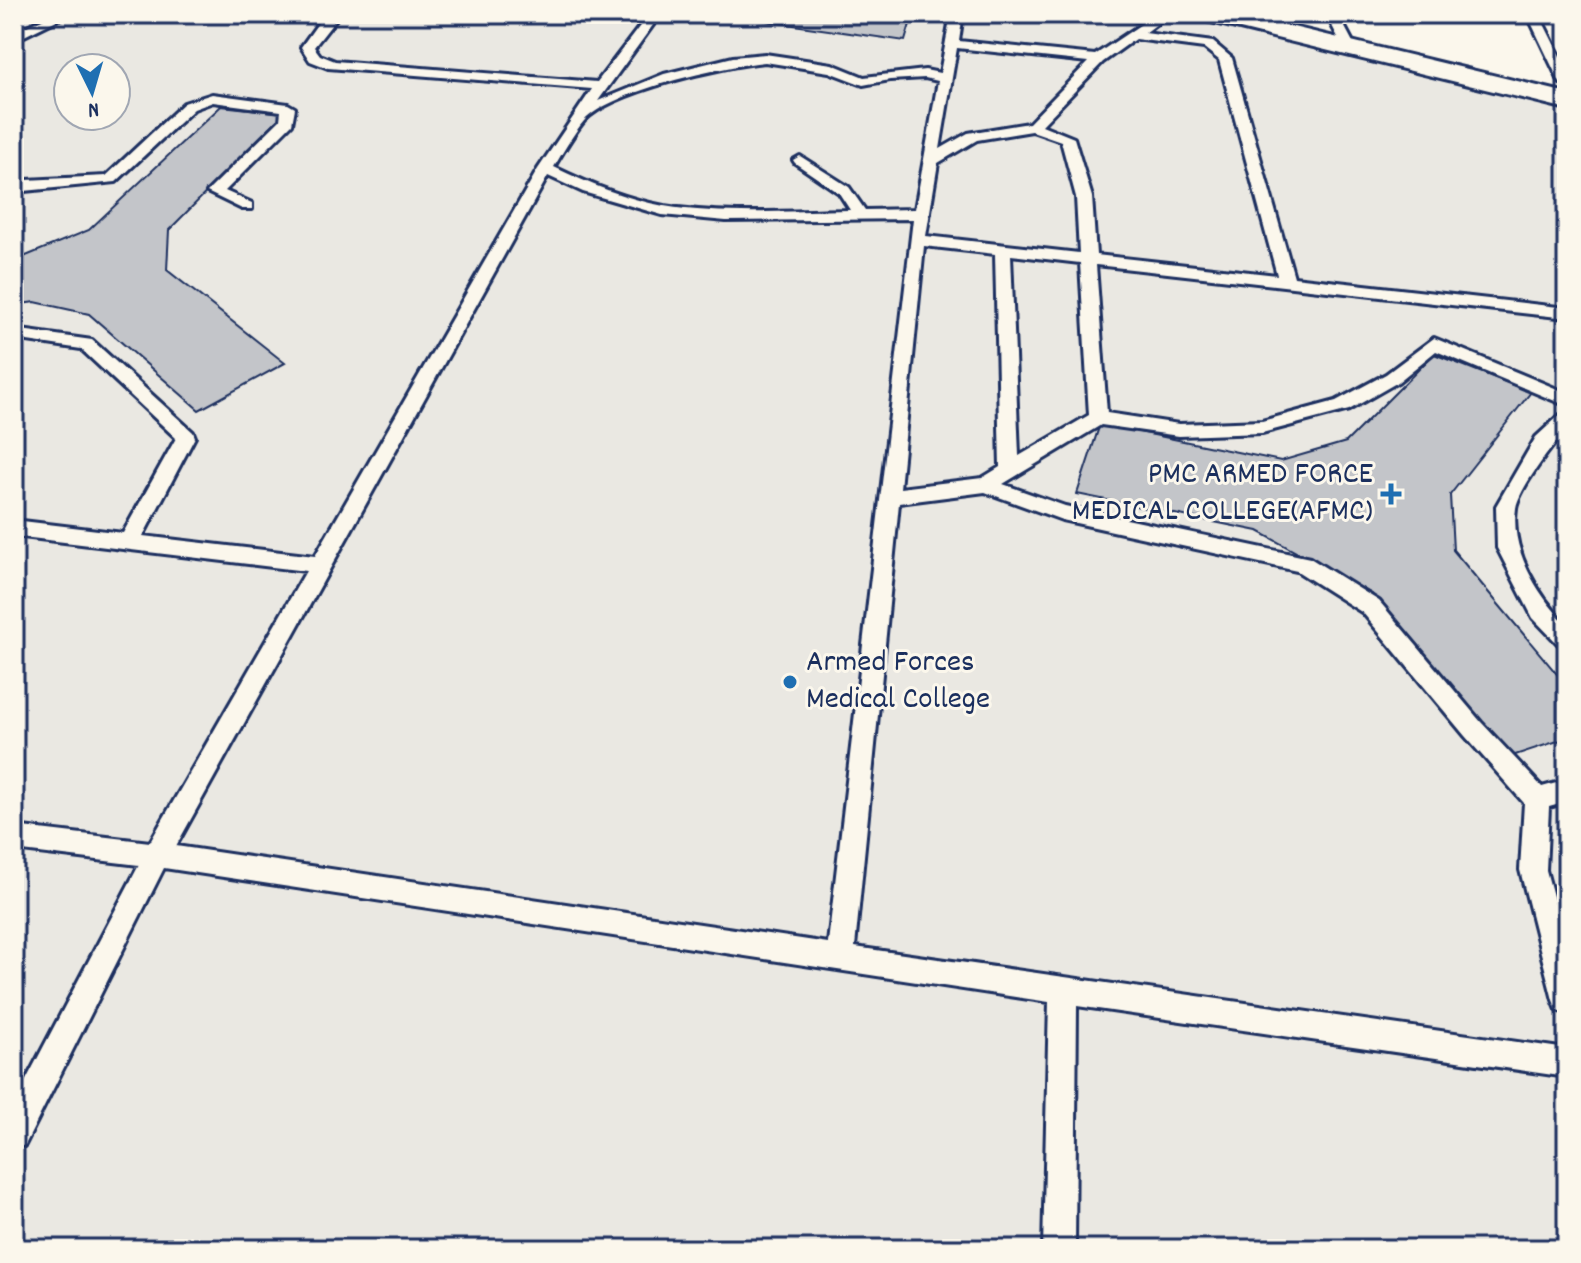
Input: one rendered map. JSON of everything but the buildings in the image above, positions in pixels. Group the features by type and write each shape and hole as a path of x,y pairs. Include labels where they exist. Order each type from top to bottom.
{"street":[{"path":"1208,14 1567,101"}],"lane":[{"path":"14,37 63,14"},
{"path":"307,14 333,15"},
{"path":"14,1134 157,855 545,169 655,14"},
{"path":"840,958 917,240 957,14"},
{"path":"1118,14 1159,17"},
{"path":"1332,14 1350,48"},
{"path":"1533,14 1567,83"},
{"path":"333,15 315,33 307,47 315,58 333,65 601,86"},
{"path":"1033,127 1098,59 1159,17"},
{"path":"1132,35 1208,45 1225,58 1287,281"},
{"path":"952,44 1098,59"},
{"path":"579,117 609,100 669,77 733,61 765,58 832,68 863,81 925,74 946,78"},
{"path":"14,187 60,182 94,183 111,179 189,106 212,98 288,108 287,121 215,192 247,206"},
{"path":"931,161 973,136 1033,127 1067,138 1084,197 1098,418"},
{"path":"800,160 844,190 861,215"},
{"path":"545,169 588,189 662,210 726,216 921,214"},
{"path":"917,240 1567,313"},
{"path":"1003,249 1010,470"},
{"path":"14,334 86,344 186,437 129,542"},
{"path":"889,497 986,485 1098,418 1179,430 1262,427 1342,406 1392,378 1434,344 1567,400"},
{"path":"1567,419 1543,442 1506,506 1507,548 1541,612 1567,639"},
{"path":"986,485 1062,513 1303,564 1371,607 1473,729 1537,799 1533,870 1567,1000"},
{"path":"14,528 323,565"},
{"path":"1537,799 1567,791"},
{"path":"14,838 157,855 1567,1063"},
{"path":"1059,1249 1063,991"}],"shaded area":[{"name":"Armed Forces Medical College","path":"14,14 1168,14 1567,111 1567,1249 14,1249"}],"place":[{"name":"PMC ARMED FORCE MEDICAL COLLEGE(AFMC)","path":"1391,494"},
{"name":"Armed Forces Medical College","path":"790,682"}]}
